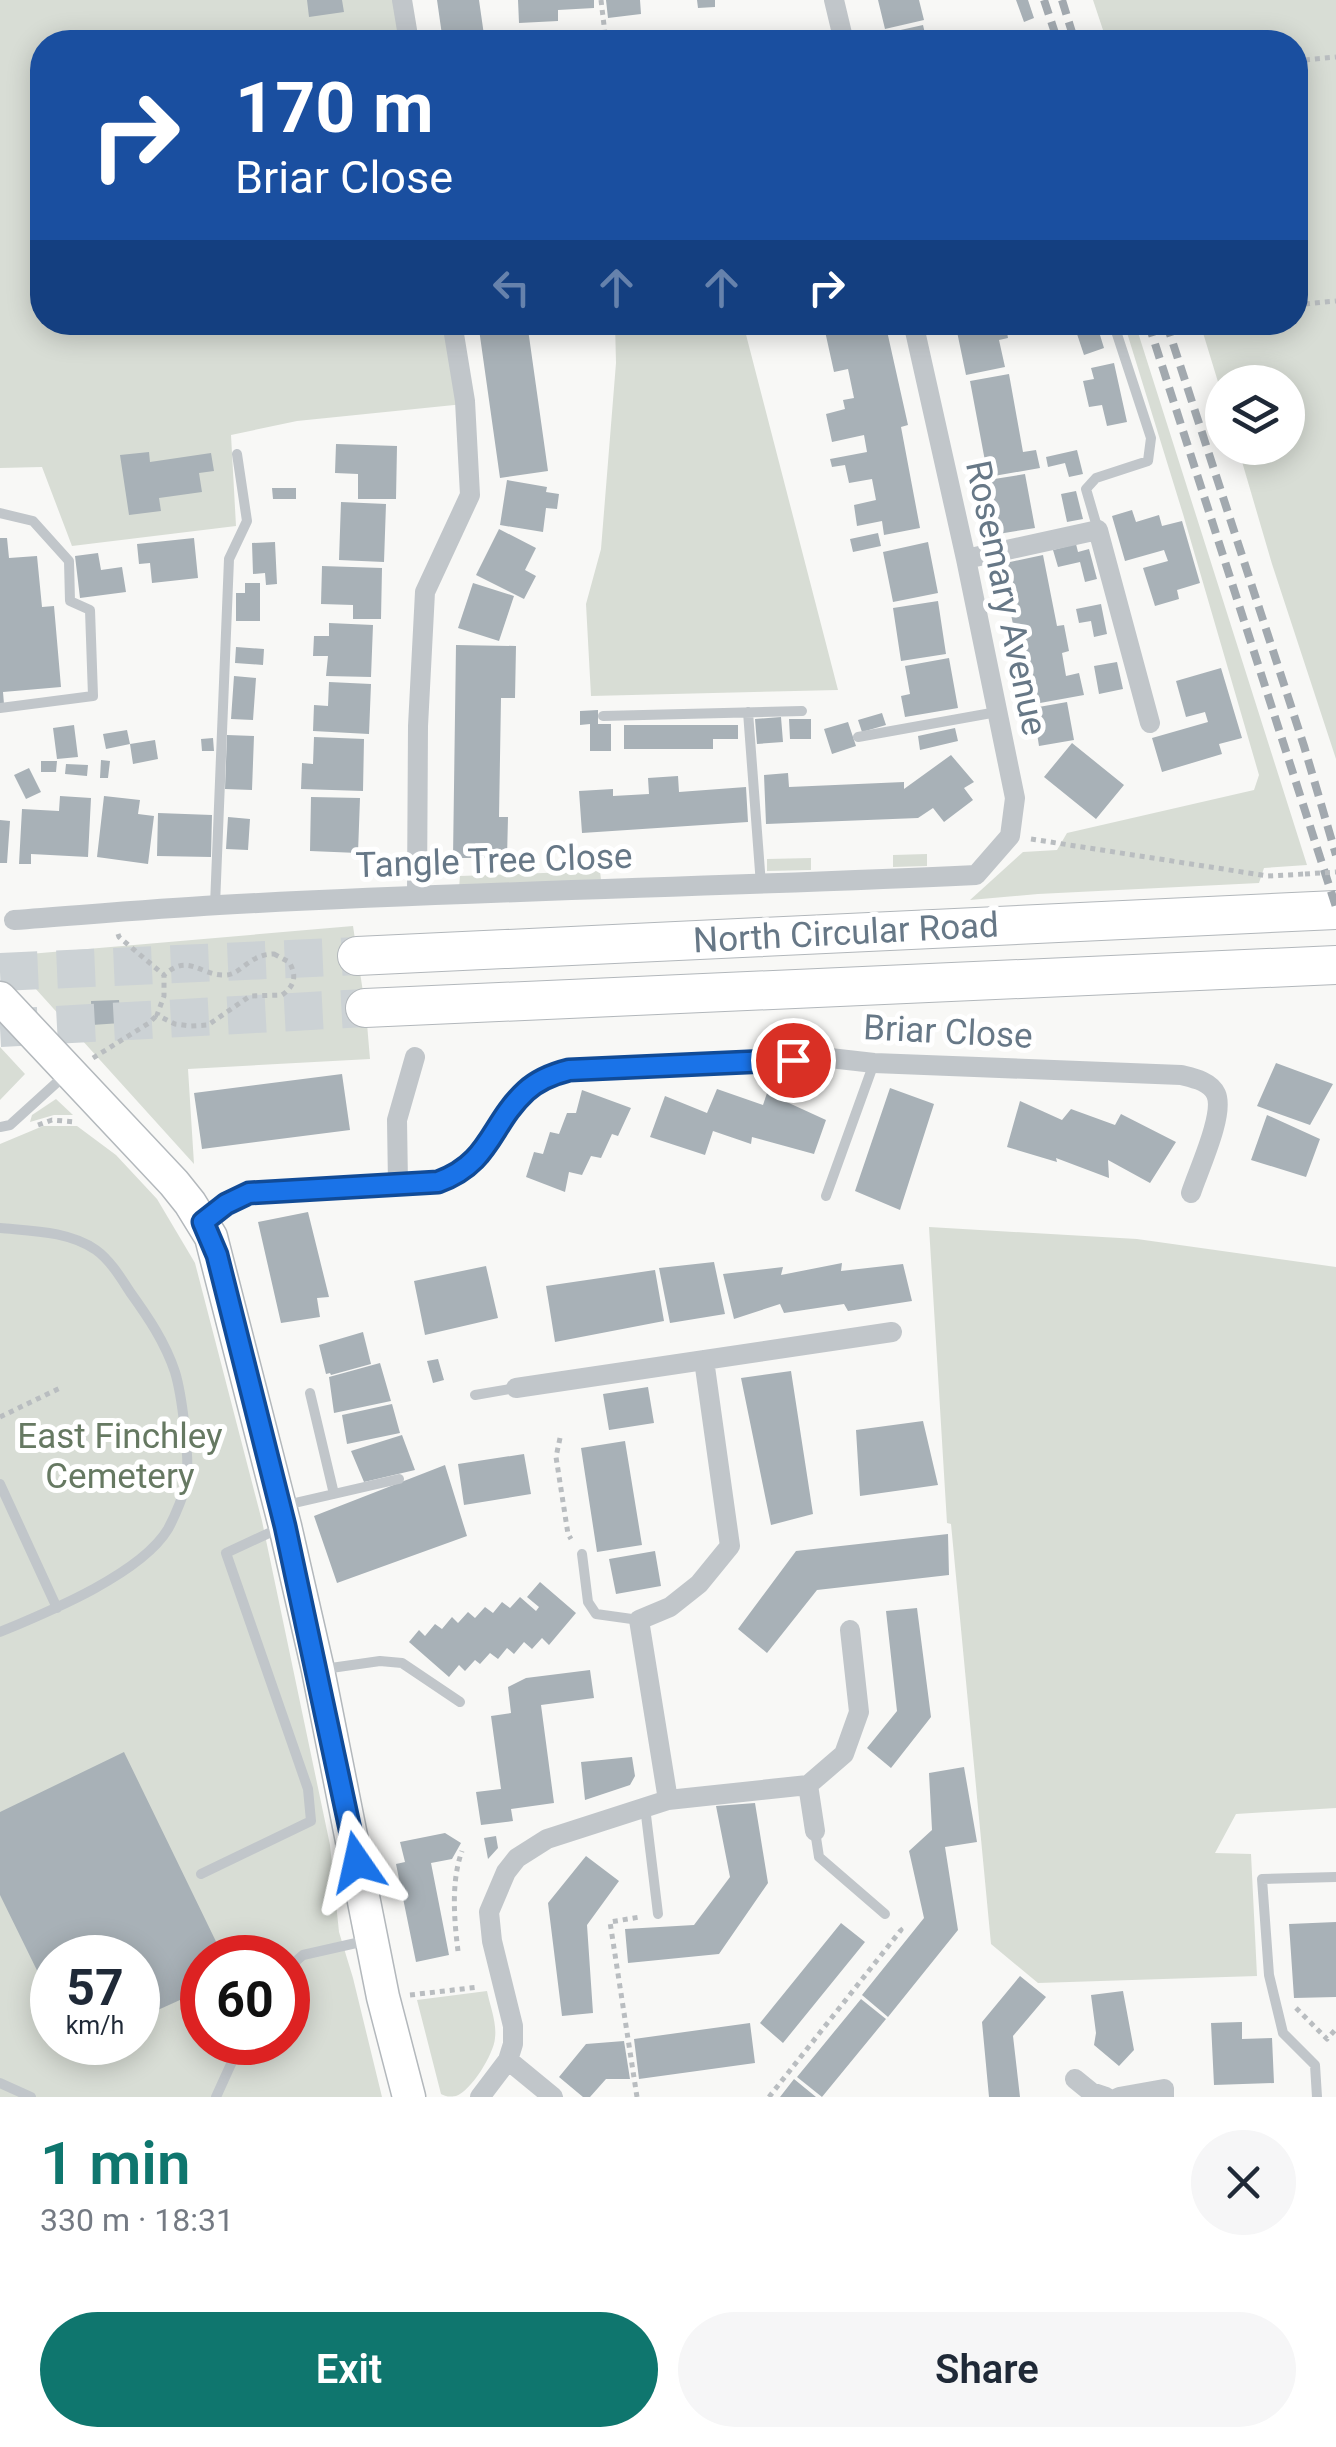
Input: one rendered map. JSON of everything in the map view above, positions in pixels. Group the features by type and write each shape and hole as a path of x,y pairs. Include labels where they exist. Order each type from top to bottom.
{"highway":[{"name":"North Circular Road","path":"356,956 1336,910"},
{"name":"North Circular Road","path":"365,1008 1336,965"}],"main road":[{"path":"0,998 80,1066 203,1222 217,1255 283,1516 383,1997 409,2097"}],"street":[{"path":"402,0 407,30"},
{"path":"834,0 841,30"},
{"path":"418,896 418,726 426,592 470,495 464,401 454,335"},
{"name":"Rosemary Avenue","path":"917,335 1014,798 1010,836 976,875"},
{"path":"966,559 1098,530 1150,723"},
{"name":"Tangle Tree Close","path":"14,920 215,905 976,875"},
{"path":"398,1184 397,1120 415,1057"},
{"name":"Briar Close","path":"203,1222 249,1193 438,1182 474,1161 523,1094 552,1074 569,1070 830,1058 1181,1075 1200,1080 1216,1094 1218,1114 1191,1194"},
{"path":"516,1388 892,1332"},
{"path":"668,1800 638,1620 670,1608 699,1584 730,1546 704,1360"},
{"path":"480,2097 508,2060 513,2044 513,2026 492,1942 489,1912 506,1872 518,1858 547,1839 646,1806 668,1800 808,1785 844,1754 859,1712 850,1630"},
{"path":"808,1785 815,1832"},
{"path":"508,2060 553,2097"},
{"path":"1075,2079 1091,2092 1106,2097"},
{"path":"1119,2097 1164,2089 1164,2097"}],"lane":[{"path":"1098,530 1086,489 1096,478 1148,461 1151,438 1117,335"},
{"path":"215,905 229,559 248,521 237,454"},
{"path":"0,513 33,521 69,560 70,601 90,610 94,696 0,708"},
{"path":"602,716 802,710"},
{"path":"748,712 761,885"},
{"path":"858,737 997,712"},
{"path":"826,1196 874,1063"},
{"path":"0,1128 10,1125 80,1066"},
{"path":"0,1228 60,1235 96,1250 117,1273 156,1327 176,1374 186,1440 187,1482 168,1528 151,1550 102,1584 0,1632"},
{"path":"474,1395 516,1388"},
{"path":"310,1393 334,1494"},
{"path":"201,1874 312,1820 308,1789 226,1554 283,1516 334,1494 399,1478"},
{"path":"0,1484 56,1608"},
{"path":"582,1554 588,1602 596,1614 638,1620"},
{"path":"318,1670 380,1661 402,1664 460,1702"},
{"path":"646,1806 658,1914"},
{"path":"815,1832 819,1857 885,1914"},
{"path":"1317,2097 1316,2065 1284,2033 1269,1975 1262,1879 1336,1877"},
{"path":"310,1954 373,1940"},
{"path":"216,2097 231,2065"},
{"path":"0,2083 31,2097"}],"path":[{"path":"601,0 605,30"},
{"path":"1308,60 1336,57"},
{"path":"1308,304 1336,301"},
{"path":"1034,840 1268,876 1336,872"},
{"path":"117,912 119,938 164,975"},
{"path":"80,1066 157,1015 164,996 164,975 172,968 186,965 226,976 258,956 274,954 289,962 295,976 282,995 250,996 208,1025 175,1024 157,1015"},
{"path":"35,1126 52,1120 84,1123"},
{"path":"0,1417 60,1388"},
{"path":"560,1438 556,1457 568,1534 582,1554"},
{"path":"458,1951 457,1865 462,1851"},
{"path":"637,2097 610,1922 658,1914"},
{"path":"769,2097 901,1930 885,1914"},
{"path":"383,1997 502,1985"},
{"path":"1293,2005 1327,2039 1336,2030"}],"green space":[{"path":"0,0 403,0 407,30 30,30 30,335 454,335 464,404 297,421 231,435 236,526 72,546 42,467 0,468"},
{"path":"1093,0 1336,0 1336,759 1243,465 1305,465 1305,365 1213,365 1204,335 1308,335 1308,30 1103,30"},
{"path":"615,335 746,335 838,690 591,696 586,604 601,549"},
{"path":"1128,335 1139,335 1307,865 1264,868 1259,883 970,900 1023,852 1057,850 1067,833 1254,790 1259,775"},
{"path":"927,854 927,866 893,867 893,855"},
{"path":"811,858 811,870 767,871 767,859"},
{"path":"600,871 601,880 459,888 460,876"},
{"path":"353,926 370,1059 188,1069 194,1164 6,956"},
{"path":"0,1047 25,1074 0,1100"},
{"path":"56,1099 73,1115 54,1115 30,1122 32,1115"},
{"name":"East Finchley Cemetery","path":"43,1126 77,1126 116,1155 157,1199 195,1263 262,1521 330,1845 339,1932 382,2097 0,2097 0,1144"},
{"path":"929,1227 1137,1239 1336,1267 1336,1808 1236,1814 1215,1853 1251,1854 1257,1976 1038,1983 991,1944 951,1524 947,1523"},
{"path":"487,1991 495,2026 491,2053 462,2093 451,2097 441,2094 417,2000"}],"building":[{"path":"307,0 342,0 344,12 309,17"},
{"path":"437,0 479,0 483,30 441,30"},
{"path":"518,0 594,0 594,8 558,10 558,21 519,23"},
{"path":"606,0 640,0 641,14 608,18"},
{"path":"697,0 715,0 715,7 698,8"},
{"path":"878,0 919,0 924,20 885,29"},
{"path":"1016,0 1028,0 1034,18 1024,22"},
{"path":"480,335 529,335 548,471 500,478"},
{"path":"826,335 888,335 908,425 901,427 920,528 884,535 882,521 857,526 854,505 876,500 872,479 849,483 845,465 832,467 830,459 867,452 864,435 832,442 826,414 845,409 843,400 854,398 848,369 834,372"},
{"path":"958,335 1007,335 999,340 1005,367 966,375"},
{"path":"1077,335 1100,335 1104,348 1084,355"},
{"path":"1114,363 1127,422 1107,426 1102,405 1089,407 1083,381 1094,379 1091,368"},
{"path":"1009,374 1023,452 1036,450 1040,468 988,477 970,381"},
{"path":"336,444 397,446 396,499 358,499 358,474 335,473"},
{"path":"1077,450 1083,474 1069,477 1065,463 1048,467 1046,457"},
{"path":"149,452 150,462 211,453 214,471 199,473 202,492 159,498 161,511 129,515 120,455"},
{"path":"1025,474 1035,528 998,534 988,480"},
{"path":"507,480 547,487 546,492 559,494 557,509 546,508 543,532 500,525"},
{"path":"272,488 296,488 296,499 273,499"},
{"path":"1076,491 1083,519 1067,522 1061,494"},
{"path":"341,502 386,504 384,562 339,560"},
{"path":"1132,510 1136,522 1159,515 1162,526 1182,521 1200,583 1177,590 1179,599 1155,606 1143,568 1168,561 1164,550 1125,561 1112,516"},
{"path":"499,529 536,548 525,570 536,576 524,599 476,575"},
{"path":"878,533 881,546 853,552 850,539"},
{"path":"0,538 7,538 9,558 37,556 42,607 54,606 61,687 3,692 4,704 0,704"},
{"path":"194,538 198,578 152,583 150,563 139,564 137,544"},
{"path":"275,542 277,584 266,585 265,573 253,574 252,543"},
{"path":"928,542 938,593 893,602 883,552"},
{"path":"1076,544 1078,552 1089,549 1097,579 1085,582 1080,562 1058,567 1053,550"},
{"path":"98,553 101,570 122,567 126,592 80,598 75,556"},
{"path":"1043,555 1057,626 1064,625 1069,651 1062,653 1066,676 1079,673 1084,695 1029,705 1001,564"},
{"path":"322,566 382,568 381,619 353,619 353,605 321,604"},
{"path":"245,583 260,583 260,621 236,621 236,593 245,593"},
{"path":"473,583 514,596 499,641 458,628"},
{"path":"938,601 946,654 901,661 893,608"},
{"path":"1101,604 1107,634 1094,637 1091,621 1079,623 1076,609"},
{"path":"329,623 373,625 371,677 326,676 328,656 313,656 314,636 329,636"},
{"path":"456,645 516,646 515,698 501,698 499,817 508,817 507,858 453,858"},
{"path":"236,647 264,649 263,665 235,663"},
{"path":"949,658 958,708 905,717 901,696 910,694 905,666"},
{"path":"1117,662 1123,689 1099,694 1094,666"},
{"path":"1221,668 1242,738 1219,744 1222,754 1162,772 1152,738 1208,722 1205,712 1186,717 1176,681"},
{"path":"234,676 256,678 253,720 231,719"},
{"path":"329,682 371,684 369,734 313,731 314,705 328,706"},
{"path":"1067,702 1074,740 1039,746 1033,708"},
{"path":"598,710 598,724 611,724 611,751 590,751 590,724 580,725 580,711"},
{"path":"882,713 886,725 862,732 858,720"},
{"path":"781,717 783,742 757,744 755,719"},
{"path":"789,719 811,719 811,739 790,739"},
{"path":"848,722 856,746 832,754 824,729"},
{"path":"74,725 78,757 57,759 53,728"},
{"path":"624,725 738,725 738,739 713,739 713,749 624,749"},
{"path":"955,728 958,741 920,750 918,736"},
{"path":"127,730 130,744 106,749 103,734"},
{"path":"227,735 254,736 252,790 225,789"},
{"path":"314,737 364,739 363,791 301,789 302,763 313,764"},
{"path":"213,738 214,751 202,751 201,739"},
{"path":"155,740 158,759 133,764 130,744"},
{"path":"1072,743 1124,785 1096,819 1044,777"},
{"path":"951,755 974,782 964,788 973,800 944,822 933,808 918,818 766,824 764,775 788,773 789,787 904,782 904,789"},
{"path":"101,760 110,761 108,778 100,778"},
{"path":"41,761 57,761 56,772 41,772"},
{"path":"66,764 88,765 87,776 65,774"},
{"path":"29,768 41,792 26,799 14,775"},
{"path":"678,776 679,792 746,787 748,822 582,833 579,791 613,789 613,796 649,794 648,778"},
{"path":"60,796 91,798 88,857 31,854 31,864 19,864 22,809 59,811"},
{"path":"104,796 140,800 138,814 154,816 148,864 97,857"},
{"path":"311,797 360,798 358,853 310,851"},
{"path":"158,813 212,815 211,857 157,856"},
{"path":"228,817 250,819 248,850 226,849"},
{"path":"0,820 10,821 7,863 0,863"},
{"path":"119,1000 121,1023 92,1025 91,1001"},
{"path":"1276,1063 1333,1084 1310,1125 1257,1106"},
{"path":"342,1074 350,1130 202,1149 194,1093"},
{"path":"890,1088 934,1104 900,1210 855,1191"},
{"path":"717,1089 763,1105 767,1093 826,1120 814,1154 752,1137 751,1144 713,1131 705,1155 650,1137 665,1096 707,1113"},
{"path":"582,1090 631,1108 618,1136 612,1134 601,1158 591,1156 582,1175 569,1172 565,1192 526,1177 534,1152 543,1154 550,1132 559,1134 567,1113 576,1113"},
{"path":"1020,1101 1062,1120 1071,1109 1115,1125 1121,1114 1176,1142 1150,1183 1108,1160 1109,1178 1056,1158 1057,1162 1007,1147"},
{"path":"1267,1115 1320,1139 1306,1177 1251,1160"},
{"path":"308,1212 329,1297 317,1298 320,1317 281,1323 258,1222"},
{"path":"714,1262 725,1314 670,1323 659,1268"},
{"path":"842,1263 841,1271 903,1264 912,1301 848,1311 844,1304 784,1313 780,1304 734,1319 723,1274 783,1267 781,1275"},
{"path":"486,1266 498,1318 425,1335 414,1281"},
{"path":"655,1270 664,1321 555,1342 546,1286"},
{"path":"363,1332 371,1364 326,1374 319,1345"},
{"path":"438,1359 444,1380 433,1383 427,1361"},
{"path":"380,1363 391,1401 334,1413 329,1377"},
{"path":"791,1371 813,1514 771,1525 741,1378"},
{"path":"648,1387 654,1423 609,1430 603,1394"},
{"path":"392,1404 400,1433 347,1444 342,1415"},
{"path":"923,1421 938,1485 860,1496 856,1430"},
{"path":"402,1435 415,1470 364,1482 351,1451"},
{"path":"625,1441 642,1545 597,1552 581,1448"},
{"path":"524,1454 531,1494 464,1505 458,1464"},
{"path":"445,1465 467,1536 337,1583 314,1516"},
{"path":"948,1534 949,1575 817,1590 767,1653 738,1629 796,1551"},
{"path":"655,1551 661,1586 616,1594 609,1559"},
{"path":"540,1582 576,1613 549,1645 542,1638 532,1649 524,1642 514,1654 507,1648 498,1659 490,1653 480,1664 475,1660 465,1671 459,1665 449,1677 409,1642 419,1630 425,1636 435,1624 442,1629 452,1617 458,1623 468,1612 475,1618 485,1607 493,1613 502,1602 510,1608 520,1597 536,1611 539,1607 527,1597"},
{"path":"917,1608 931,1717 891,1768 867,1748 897,1711 886,1611"},
{"path":"590,1670 594,1698 541,1705 554,1803 511,1809 513,1821 481,1825 476,1792 501,1789 491,1716 511,1713 508,1687 526,1678"},
{"path":"124,1752 213,1935 180,1935 180,2000 160,2009 160,1935 30,1935 30,1956 0,1895 0,1812"},
{"path":"632,1757 635,1776 630,1785 585,1800 581,1762"},
{"path":"964,1767 977,1842 945,1847 958,1930 888,2017 862,1995 924,1918 909,1851 932,1830 929,1773"},
{"path":"755,1803 768,1883 719,1954 628,1963 625,1929 694,1925 730,1877 716,1806"},
{"path":"445,1833 461,1843 452,1859 431,1863 449,1955 416,1962 396,1864 405,1862 400,1842"},
{"path":"496,1836 498,1848 488,1859 484,1838"},
{"path":"586,1856 619,1881 587,1925 593,2013 562,2016 548,1903"},
{"path":"1336,1922 1336,1997 1294,1998 1289,1924"},
{"path":"841,1923 865,1942 783,2043 760,2023"},
{"path":"1020,1976 1046,1997 1013,2036 1020,2097 989,2097 982,2022"},
{"path":"1123,1991 1134,2050 1119,2066 1094,2045 1091,1995"},
{"path":"861,1999 886,2019 822,2097 797,2077"},
{"path":"1242,2022 1242,2039 1272,2038 1274,2083 1214,2085 1211,2023"},
{"path":"750,2023 755,2063 639,2079 634,2039"},
{"path":"624,2041 630,2079 606,2079 590,2097 583,2097 559,2077 586,2044"},
{"path":"794,2079 816,2097 780,2097"}],"tunnel":[{"path":"0,972 357,956"},
{"path":"0,1028 365,1008"}],"railway":[{"path":"1044,0 1054,30"},
{"path":"1062,0 1071,30"},
{"path":"1152,335 1336,907"},
{"path":"1170,335 1336,855"}],"route":[{"path":"357,1862 285,1526 217,1255 203,1222 249,1193 438,1182 450,1178 474,1161 523,1094 552,1074 569,1070 793,1060"}]}
